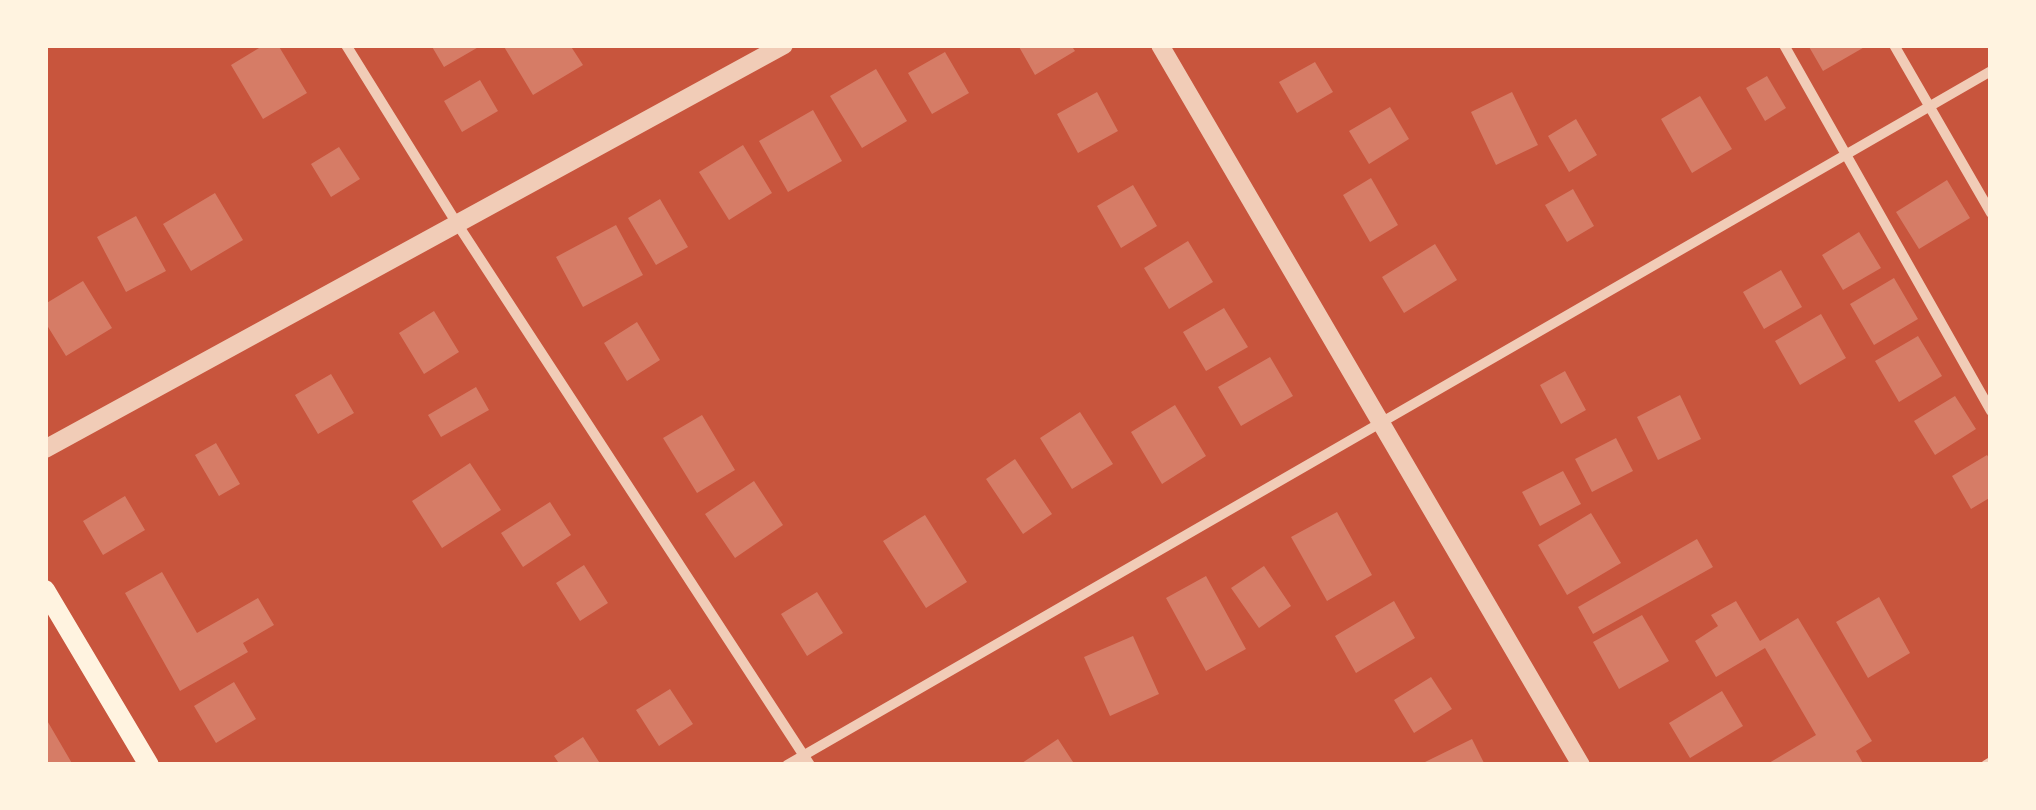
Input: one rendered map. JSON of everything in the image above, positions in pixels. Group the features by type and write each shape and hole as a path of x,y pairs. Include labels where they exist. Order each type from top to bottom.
{"main road":[{"path":"45,590 149,765"}],"street":[{"path":"346,45 456,222 807,760"},
{"path":"45,449 784,45"},
{"path":"1160,45 1581,765"},
{"path":"1784,45 1991,411"},
{"path":"1894,45 1991,213"},
{"path":"787,765 807,760 1382,420 1991,71"}],"building":[{"path":"264,45 278,45 307,93 263,119 231,65"},
{"path":"431,45 482,45 444,67"},
{"path":"503,45 570,45 583,65 533,95"},
{"path":"1018,45 1071,45 1075,51 1035,75"},
{"path":"1808,45 1868,45 1823,71"},
{"path":"945,52 969,93 932,114 908,73"},
{"path":"1315,62 1333,92 1297,113 1279,82"},
{"path":"876,69 907,121 862,148 830,96"},
{"path":"1767,76 1786,108 1765,121 1746,88"},
{"path":"480,80 498,111 462,132 444,101"},
{"path":"1097,92 1118,131 1078,153 1057,114"},
{"path":"1512,92 1538,145 1496,165 1471,112"},
{"path":"1700,96 1732,149 1692,173 1661,119"},
{"path":"1390,107 1409,139 1369,164 1349,131"},
{"path":"813,110 842,161 788,192 759,141"},
{"path":"1576,119 1597,155 1569,172 1548,136"},
{"path":"743,145 772,193 729,220 699,172"},
{"path":"339,147 360,179 331,197 311,164"},
{"path":"1371,178 1398,225 1370,242 1343,195"},
{"path":"1947,180 1970,218 1919,249 1896,212"},
{"path":"1133,185 1157,226 1121,248 1097,206"},
{"path":"1573,189 1594,226 1567,242 1545,205"},
{"path":"215,193 243,240 191,271 163,224"},
{"path":"660,199 688,247 656,265 628,218"},
{"path":"136,216 166,271 126,292 97,237"},
{"path":"616,225 643,275 583,307 556,257"},
{"path":"1859,232 1881,268 1843,290 1822,255"},
{"path":"1188,241 1213,282 1169,309 1144,268"},
{"path":"1435,244 1457,280 1404,313 1382,277"},
{"path":"1781,270 1802,307 1764,329 1743,292"},
{"path":"1894,278 1918,319 1874,345 1850,304"},
{"path":"83,281 112,328 66,356 45,322 45,304"},
{"path":"1224,308 1248,347 1206,371 1183,332"},
{"path":"434,311 459,352 424,374 399,333"},
{"path":"1821,314 1846,358 1800,385 1775,341"},
{"path":"637,322 660,360 627,381 604,343"},
{"path":"1918,336 1942,376 1899,402 1875,361"},
{"path":"1270,357 1293,396 1241,426 1218,387"},
{"path":"1565,371 1586,410 1561,424 1540,385"},
{"path":"331,374 354,413 318,434 295,395"},
{"path":"476,387 489,410 441,437 428,415"},
{"path":"1680,395 1701,439 1658,460 1637,417"},
{"path":"1955,396 1976,429 1935,455 1914,421"},
{"path":"1175,405 1206,456 1162,484 1131,432"},
{"path":"1080,412 1113,464 1072,489 1040,438"},
{"path":"702,415 735,470 697,493 663,438"},
{"path":"1616,438 1633,471 1592,492 1575,459"},
{"path":"216,443 240,484 219,496 195,455"},
{"path":"1987,455 1991,461 1991,497 1971,509 1952,476"},
{"path":"1015,459 1052,514 1023,534 986,479"},
{"path":"470,463 501,510 442,548 412,501"},
{"path":"1563,471 1581,504 1540,526 1522,492"},
{"path":"754,481 783,525 735,558 705,514"},
{"path":"125,496 145,530 103,555 83,521"},
{"path":"550,502 571,535 523,567 501,533"},
{"path":"1337,512 1372,575 1327,601 1291,537"},
{"path":"1591,513 1621,563 1567,595 1538,545"},
{"path":"925,515 967,582 926,608 883,541"},
{"path":"1697,539 1713,567 1593,634 1578,607"},
{"path":"584,565 608,603 580,621 556,583"},
{"path":"1264,566 1291,606 1259,628 1231,588"},
{"path":"162,572 197,633 258,598 274,625 243,643 248,652 180,691 125,593"},
{"path":"1206,576 1246,649 1206,671 1166,598"},
{"path":"817,592 843,633 807,656 781,614"},
{"path":"1879,597 1910,653 1868,678 1836,622"},
{"path":"1394,601 1415,638 1356,673 1335,636"},
{"path":"1736,601 1760,641 1798,618 1872,741 1856,751 1864,765 1769,763 1816,735 1765,648 1716,677 1695,641 1718,626 1711,615"},
{"path":"1642,615 1669,661 1619,689 1593,642"},
{"path":"1133,636 1159,694 1110,716 1084,657"},
{"path":"1431,677 1452,709 1414,733 1394,700"},
{"path":"234,682 256,719 216,743 194,706"},
{"path":"670,689 693,724 659,746 636,710"},
{"path":"1722,691 1743,726 1690,758 1669,723"},
{"path":"45,717 73,765 45,765"},
{"path":"583,737 601,765 560,765 554,756"},
{"path":"1058,739 1075,765 1019,765"},
{"path":"1472,739 1485,765 1425,762"}]}
